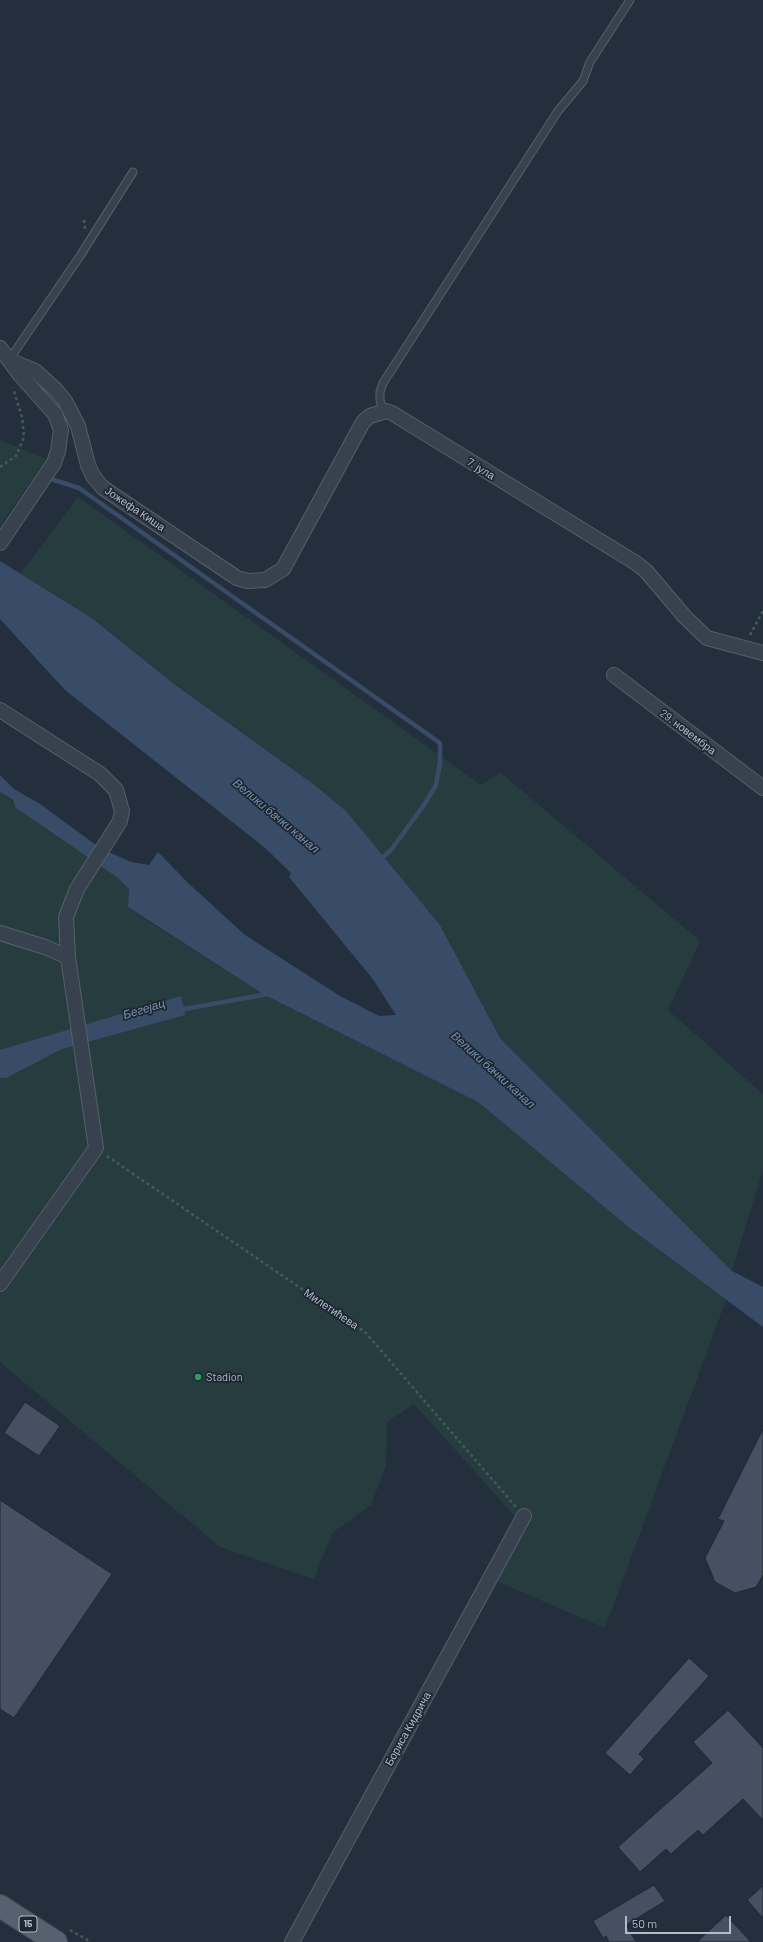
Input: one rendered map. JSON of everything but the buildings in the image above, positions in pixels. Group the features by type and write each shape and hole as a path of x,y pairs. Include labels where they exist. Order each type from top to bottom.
{"main road":[{"name":"15","path":"0,1906 56,1942"}],"street":[{"name":"Јожефа Киша","path":"0,348 55,414 62,430 58,452 54,463 3,539"},
{"name":"Јожефа Киша","path":"9,360 34,371 56,390 65,401 78,426 88,465 93,476 103,488 237,578 248,581 266,580 283,569 363,422 377,413 386,411 392,413"},
{"name":"7. јула","path":"392,413 636,563 646,571 685,617 704,636 716,641 763,652"},
{"name":"29. новембра","path":"614,675 763,788"},
{"path":"0,710 100,774 110,783 119,795 122,811 120,821 87,871 74,894 66,917 68,957 96,1148 0,1284"},
{"path":"0,933 45,947 68,957"},
{"name":"Бориса Кидрича","path":"292,1942 524,1516"}],"lane":[{"path":"392,413 382,406 380,400 380,392 384,383 558,112 582,81 590,62 630,0"},
{"path":"9,360 80,256 133,172"}],"path":[{"path":"0,467 16,456 24,437 22,417 14,396 9,360"},
{"path":"742,648 763,611"},
{"name":"Милетићева","path":"96,1148 365,1332 524,1516"}],"green space":[{"path":"0,440 47,459 0,525"},
{"path":"78,497 481,785 500,772 700,941 668,1010 763,1094 763,1170 732,1271 500,1038 440,925 346,811 316,786 174,684 93,619 20,574"},
{"path":"0,792 118,878 129,889 128,908 263,994 478,1102 631,1229 726,1300 605,1628 489,1578 519,1521 414,1404 387,1422 386,1466 371,1505 332,1533 314,1579 220,1547 0,1362"}],"water":[{"name":"Велики бачки канал","path":"0,561 93,619 174,684 316,786 346,811 440,925 500,1038 732,1271 763,1287 763,1327 631,1229 478,1102 263,994 128,907 129,889 118,878 15,807 13,800 0,792 0,775 14,789 40,804 100,848 131,862 149,865 158,852 188,883 245,935 340,996 379,1016 396,1015 372,978 289,877 291,873 264,847 65,690 0,619"},
{"path":"181,996 185,1015 62,1049 6,1078 0,1078 0,1050"}],"waterway":[{"path":"54,480 79,488 440,743 440,763 436,785 424,805 391,850 380,860"},
{"name":"Бегејац","path":"179,1010 268,994"}],"place":[{"name":"Stadion","path":"198,1377"}]}
